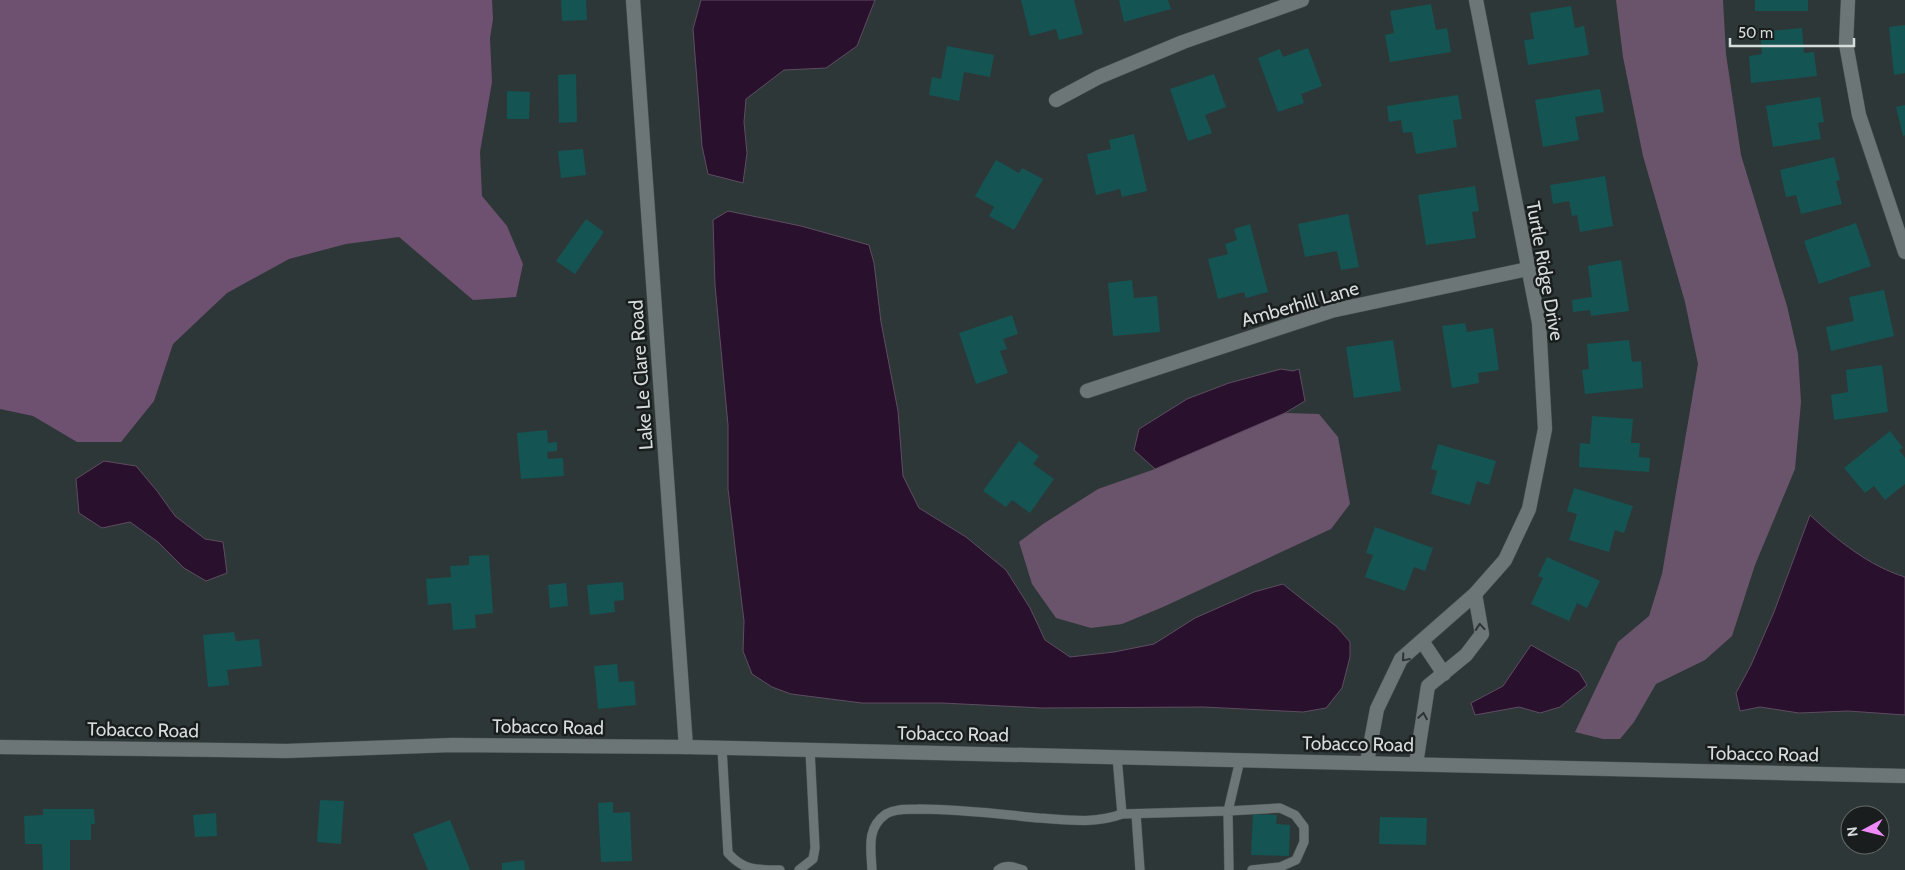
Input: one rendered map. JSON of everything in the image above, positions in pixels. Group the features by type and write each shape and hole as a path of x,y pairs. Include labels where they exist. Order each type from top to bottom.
{"street":[{"name":"Lake Le Clare Road","path":"633,0 686,747"},
{"path":"1056,100 1099,77 1183,42 1302,0"},
{"name":"Turtle Ridge Drive","path":"1367,762 1378,710 1401,659 1476,594 1505,560 1529,509 1545,429 1539,323 1476,0"},
{"path":"1848,0 1846,44 1859,115 1905,252"},
{"name":"Amberhill Lane","path":"1087,391 1331,311 1528,269"},
{"path":"1416,764 1428,686 1466,655 1482,634 1476,594"},
{"path":"1422,641 1444,674"},
{"name":"Tobacco Road","path":"0,748 286,751 452,745 686,747 1905,776"}],"lane":[{"path":"722,748 728,853 736,864 745,870 780,870"},
{"path":"799,870 813,859 815,848 810,750"},
{"path":"1117,757 1122,814"},
{"path":"1229,870 1228,812 1240,760"},
{"path":"872,870 870,837 875,827 886,815 898,810 934,809 1080,821 1107,820 1122,814 1228,812 1280,808 1295,815 1304,827 1304,842 1296,860 1280,867 1252,870"},
{"path":"1136,814 1140,870"},
{"path":"998,870 1002,867 1011,866 1023,870"}],"shaded area":[{"path":"0,0 492,0 493,19 490,38 492,82 480,152 482,196 507,226 523,264 516,297 473,300 399,237 346,244 289,259 227,293 173,344 154,401 121,442 77,442 33,416 0,409"},
{"path":"701,0 875,0 857,46 826,68 784,70 746,99 744,122 747,153 743,183 708,174 702,146 693,29"},
{"path":"1616,0 1723,0 1726,54 1741,155 1787,306 1798,354 1801,402 1795,469 1755,565 1732,636 1705,660 1656,684 1634,722 1620,739 1603,739 1575,732 1618,642 1649,616 1662,574 1698,364 1685,302 1643,156 1623,57"},
{"path":"728,211 801,226 869,245 874,263 881,322 898,411 903,476 919,508 966,537 1006,570 1030,608 1045,640 1070,657 1114,652 1154,644 1195,618 1254,592 1283,584 1337,627 1350,642 1350,657 1342,688 1326,708 1303,712 1204,707 1042,708 942,703 862,703 791,694 772,687 752,674 743,651 744,621 728,489 728,425 715,285 713,220"},
{"path":"1281,369 1293,371 1299,369 1305,401 1285,413 1155,469 1134,450 1139,429 1187,399 1229,383"},
{"path":"1285,413 1319,414 1338,437 1350,504 1331,529 1122,624 1091,628 1056,618 1032,584 1019,542 1043,524 1098,489 1155,469"},
{"path":"104,461 136,466 175,516 205,539 223,542 227,573 206,581 184,568 158,542 130,522 102,528 79,513 76,479"},
{"path":"1810,515 1831,534 1866,559 1905,577 1905,715 1848,711 1799,713 1760,707 1740,711 1736,693 1751,665 1774,612"},
{"path":"1531,645 1579,672 1587,685 1560,707 1540,713 1519,707 1475,715 1471,703 1503,686"}],"building":[{"path":"561,0 586,0 587,20 562,21"},
{"path":"1021,0 1074,0 1083,34 1059,40 1056,29 1030,36"},
{"path":"1119,0 1168,0 1171,9 1124,22"},
{"path":"1755,0 1808,0 1808,11 1755,11"},
{"path":"1431,4 1436,30 1447,28 1451,52 1390,62 1385,35 1394,33 1390,11"},
{"path":"1571,6 1575,28 1584,26 1589,55 1528,65 1524,40 1534,39 1530,13"},
{"path":"1905,25 1905,73 1894,75 1889,27"},
{"path":"1802,28 1804,53 1814,52 1817,76 1751,83 1749,56 1762,54 1760,32"},
{"path":"947,46 994,55 990,77 964,72 959,101 929,95 932,77 941,79"},
{"path":"1308,48 1322,86 1301,94 1304,103 1278,112 1258,58 1280,49 1283,57"},
{"path":"576,74 577,122 559,123 558,75"},
{"path":"1214,74 1226,107 1205,115 1212,133 1188,141 1170,89"},
{"path":"1600,89 1604,112 1575,117 1579,140 1543,147 1535,100"},
{"path":"507,91 530,92 529,119 507,119"},
{"path":"1458,95 1462,119 1453,120 1457,147 1416,154 1412,132 1403,133 1401,120 1389,122 1387,106"},
{"path":"1820,97 1824,122 1818,123 1821,139 1773,147 1766,106"},
{"path":"1905,105 1905,135 1903,136 1896,107"},
{"path":"1134,134 1147,191 1122,197 1120,189 1096,195 1087,154 1111,149 1109,140"},
{"path":"583,149 586,175 561,178 558,151"},
{"path":"1834,157 1840,180 1836,181 1842,204 1801,214 1796,195 1786,197 1780,170"},
{"path":"996,160 1019,173 1022,168 1043,179 1014,230 989,216 994,207 975,196"},
{"path":"1605,176 1613,226 1580,232 1577,215 1572,216 1569,201 1553,204 1550,185"},
{"path":"1475,186 1479,211 1472,212 1476,238 1426,245 1418,195"},
{"path":"1348,214 1359,267 1341,270 1337,251 1305,257 1298,224"},
{"path":"586,219 604,232 575,274 556,261"},
{"path":"1856,223 1871,266 1819,284 1804,241"},
{"path":"1250,224 1268,292 1246,298 1244,292 1218,299 1208,259 1228,254 1225,244 1237,240 1234,229"},
{"path":"1621,260 1629,311 1591,316 1590,310 1573,312 1572,300 1592,297 1588,266"},
{"path":"1132,280 1134,298 1157,296 1160,332 1113,336 1108,283"},
{"path":"1884,290 1894,336 1831,351 1826,327 1854,321 1849,297"},
{"path":"1012,315 1018,334 1003,339 1007,349 1000,351 1008,373 976,384 959,333"},
{"path":"1465,323 1467,332 1493,328 1499,370 1478,373 1479,383 1452,388 1442,326"},
{"path":"1393,340 1401,391 1354,398 1346,347"},
{"path":"1629,340 1632,362 1641,361 1643,388 1585,394 1582,370 1589,369 1587,344"},
{"path":"1882,365 1888,412 1834,420 1831,395 1848,392 1846,370"},
{"path":"1592,416 1633,419 1631,443 1640,443 1639,457 1650,458 1649,472 1579,467 1580,443 1590,444"},
{"path":"547,430 548,443 557,442 557,451 547,452 548,459 563,458 564,476 521,479 517,433"},
{"path":"1890,431 1903,448 1899,450 1905,458 1905,484 1885,500 1874,486 1865,493 1844,468"},
{"path":"1019,441 1039,456 1033,464 1054,479 1030,513 1012,500 1006,507 983,491"},
{"path":"1438,444 1496,461 1489,485 1477,481 1470,505 1431,494 1437,471 1431,469"},
{"path":"1574,488 1633,506 1624,533 1615,530 1609,552 1569,540 1577,514 1567,511"},
{"path":"1375,527 1433,548 1425,571 1414,567 1405,591 1365,577 1373,555 1366,553"},
{"path":"489,555 493,613 475,615 476,628 453,630 451,603 428,605 426,579 451,577 450,566 469,565 469,556"},
{"path":"1547,557 1600,581 1587,608 1577,603 1569,621 1531,604 1543,578 1538,576"},
{"path":"623,582 624,600 614,601 615,612 590,615 587,585"},
{"path":"566,583 568,606 550,608 548,585"},
{"path":"234,632 236,641 259,639 262,666 227,670 229,685 208,687 203,635"},
{"path":"617,664 619,682 634,681 636,705 598,709 594,666"},
{"path":"320,800 344,801 341,844 317,842"},
{"path":"613,802 613,813 630,812 632,861 601,862 598,803"},
{"path":"43,809 94,809 95,824 91,824 91,840 70,840 70,870 43,870 42,844 25,844 24,816 43,815"},
{"path":"216,813 217,836 195,837 193,815"},
{"path":"1253,814 1277,815 1276,824 1290,825 1289,856 1251,855"},
{"path":"1380,817 1427,818 1426,845 1379,844"},
{"path":"450,820 470,870 428,870 413,834"},
{"path":"524,860 525,870 502,870 502,863"}]}
